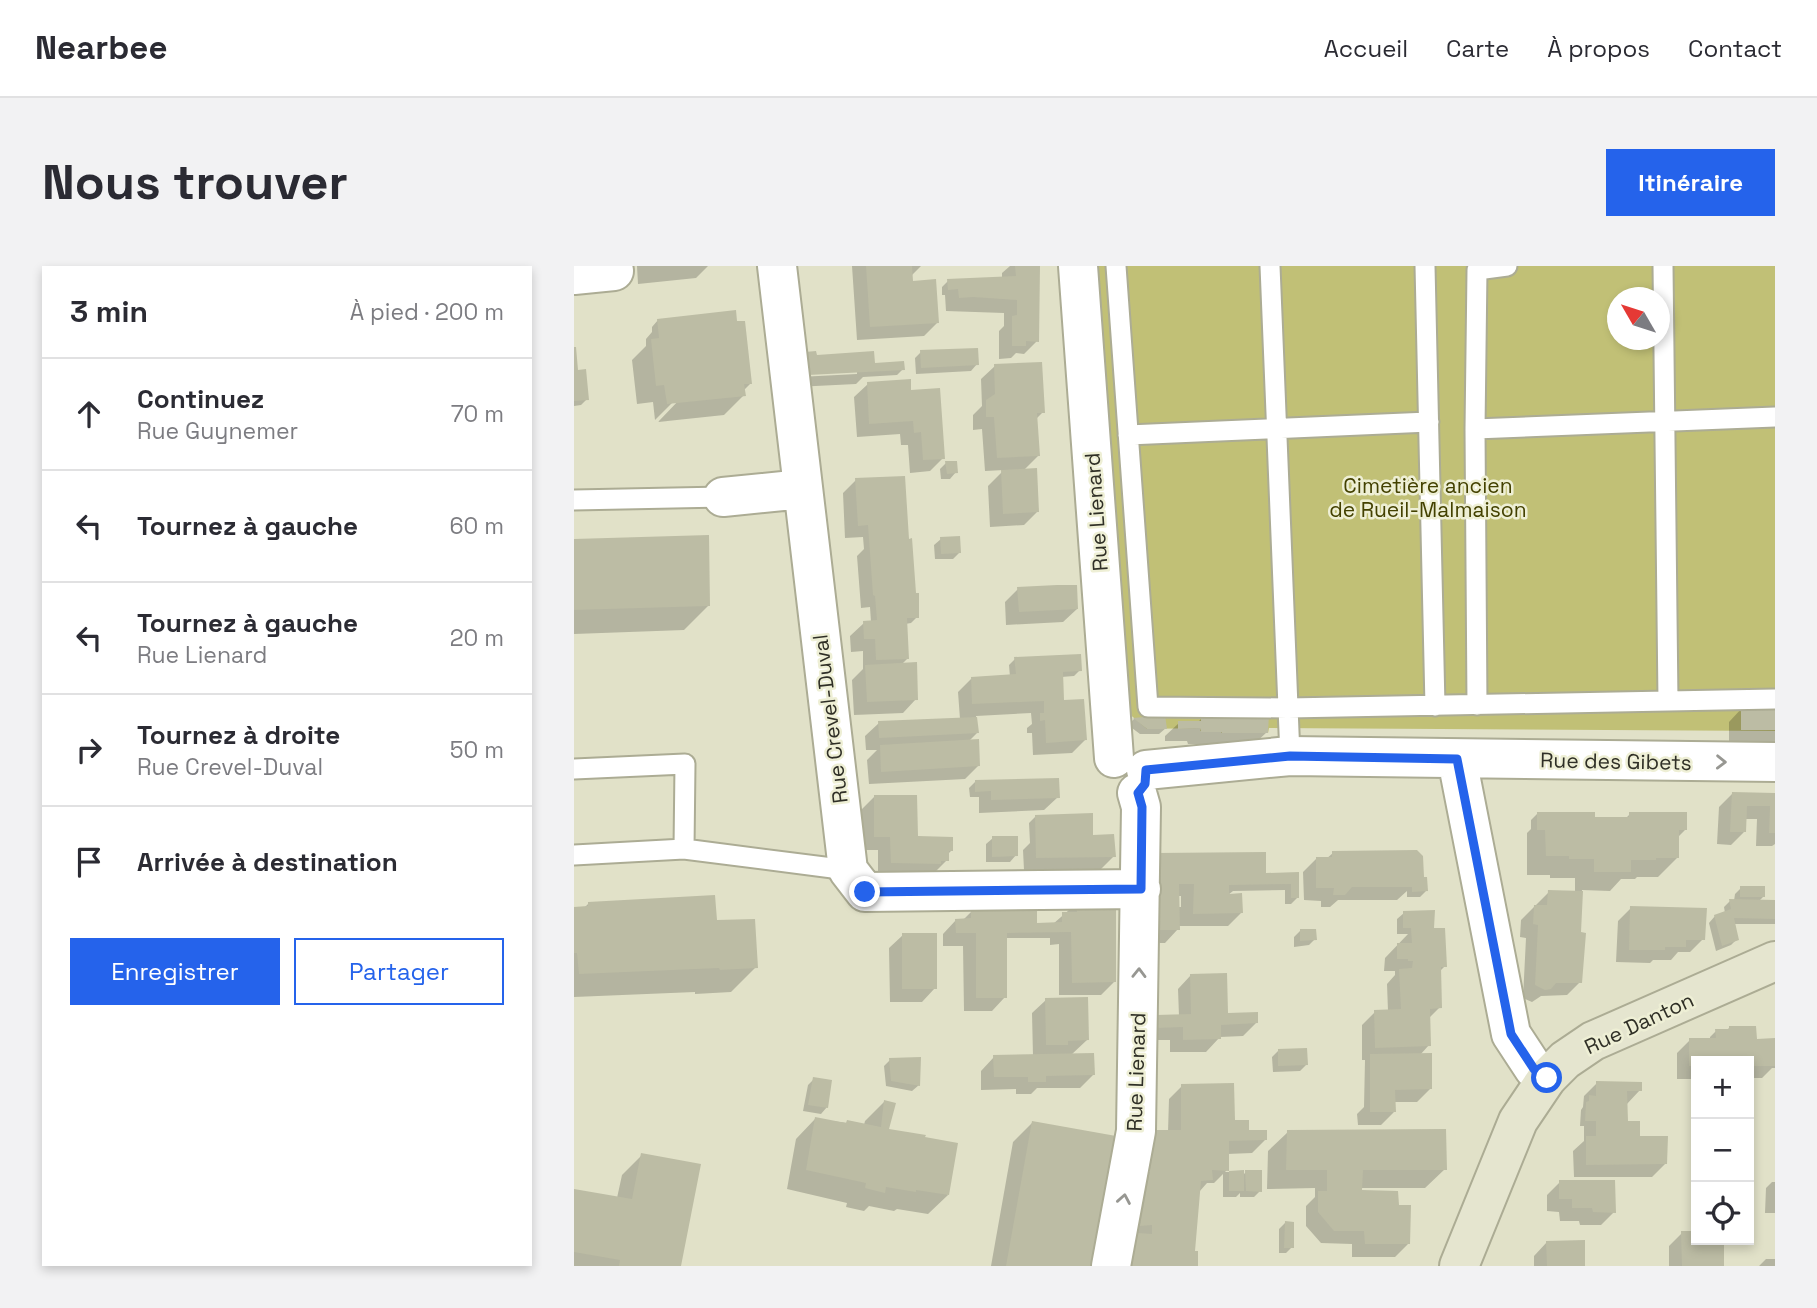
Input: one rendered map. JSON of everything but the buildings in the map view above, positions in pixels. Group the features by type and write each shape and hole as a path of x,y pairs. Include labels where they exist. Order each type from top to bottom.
{"street":[{"path":"574,275 614,271 613,266"},
{"name":"Rue Crevel-Duval","path":"777,266 848,870"},
{"name":"Rue Lienard","path":"1078,266 1133,774 1142,807 1136,1131 1111,1266"},
{"path":"723,497 803,489"},
{"name":"Rue des Gibets","path":"1133,774 1290,756 1775,762"},
{"path":"1457,759 1511,1034 1534,1069 1547,1078"},
{"path":"848,870 865,892 1141,889"},
{"name":"Rue Danton","path":"1459,1266 1518,1121 1547,1078 1565,1060 1593,1041 1775,961"}],"lane":[{"path":"1116,266 1149,707 1288,708 1775,699"},
{"path":"1270,266 1290,756"},
{"path":"1425,266 1435,706"},
{"path":"1477,705 1477,270 1507,266"},
{"path":"1663,266 1668,701"},
{"path":"1475,429 1775,417"},
{"path":"1128,435 1429,422"},
{"path":"574,500 723,497"},
{"path":"574,769 685,764 684,849"},
{"path":"574,855 684,849 848,870"}],"green space":[{"name":"Cimetière ancien de Rueil-Malmaison","path":"1096,266 1775,266 1775,731 1269,728 1268,733 1222,733 1200,731 1200,728 1147,729 1127,712"}],"route":[{"path":"865,892 1141,889 1142,807 1138,793 1147,779 1146,770 1290,756 1457,759 1511,1034 1534,1069 1547,1078"}]}
